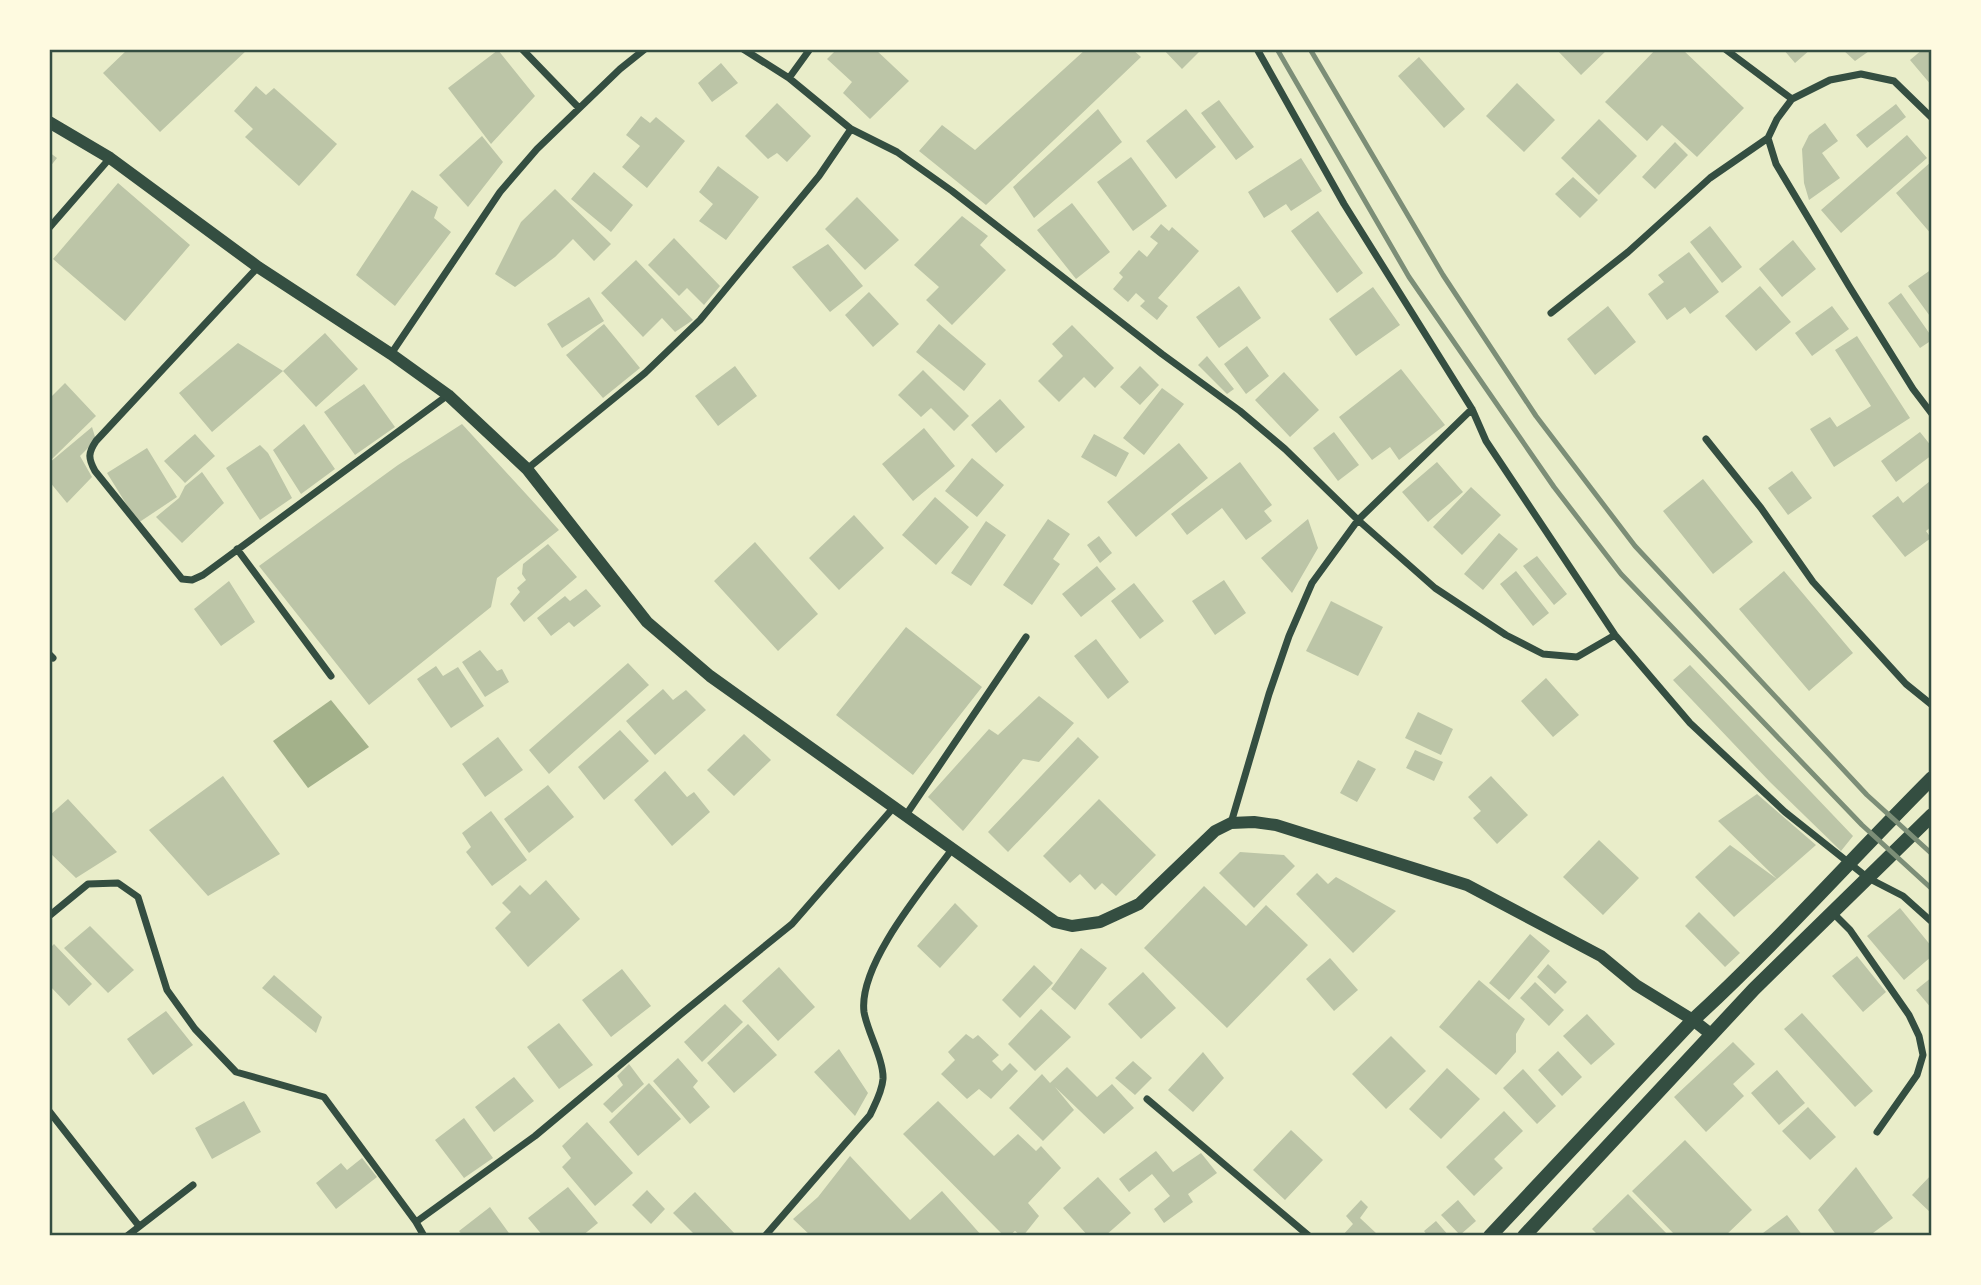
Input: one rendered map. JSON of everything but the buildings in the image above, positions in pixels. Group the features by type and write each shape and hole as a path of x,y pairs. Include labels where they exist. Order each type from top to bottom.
{"main road":[{"path":"1490,1236 1693,1020 1725,991 1932,778"},
{"path":"1524,1236 1754,989 1932,815"}],"street":[{"path":"522,49 579,108"},
{"path":"391,354 500,192 537,149 620,69 645,49"},
{"path":"743,49 789,78 851,129 897,152 952,191 1240,411 1285,449 1358,520 1435,588 1506,635 1543,654 1577,657 1615,635"},
{"path":"789,78 810,49"},
{"path":"1257,49 1344,204 1472,409 1486,441 1615,635 1690,723 1786,812 1868,878 1903,896 1932,922"},
{"path":"1726,49 1792,99"},
{"path":"1552,313 1628,252 1710,178 1768,138 1777,119 1792,99 1830,80 1861,74 1894,81 1932,118"},
{"path":"49,122 110,158 258,267 391,354 448,395 527,469 648,622 710,676 1055,922 1072,926 1100,922 1139,904 1215,831 1231,823 1276,825 1466,885 1601,956 1636,985 1712,1035"},
{"path":"527,469 645,373 700,320 819,176 851,129"},
{"path":"1768,138 1776,164 1863,309 1913,389 1932,414"},
{"path":"49,228 110,158"},
{"path":"258,267 96,441 89,452 89,461 95,471 183,579 192,580 203,575 448,395"},
{"path":"1231,823 1269,694 1289,636 1312,583 1358,520 1472,409"},
{"path":"1706,439 1761,508 1813,582 1906,684 1932,705"},
{"path":"237,549 331,676"},
{"path":"906,815 1026,637"},
{"path":"416,1222 535,1136 792,924 894,806"},
{"path":"765,1236 870,1115 880,1093 883,1077 864,1012 864,993 875,963 903,916 954,848"},
{"path":"49,916 88,884 118,883 138,897 167,990 195,1029 236,1072 324,1097 424,1236"},
{"path":"1833,913 1850,930 1909,1016 1919,1036 1923,1055 1917,1075 1877,1132"},
{"path":"1147,1099 1309,1236"},
{"path":"49,1111 139,1226"},
{"path":"127,1236 193,1185"}],"shaded area":[{"path":"331,700 369,747 308,788 273,741"}],"railway":[{"path":"1277,49 1409,277 1554,487 1621,574 1862,825 1932,889"},
{"path":"1310,49 1443,275 1536,416 1635,546 1867,795 1932,854"}]}
